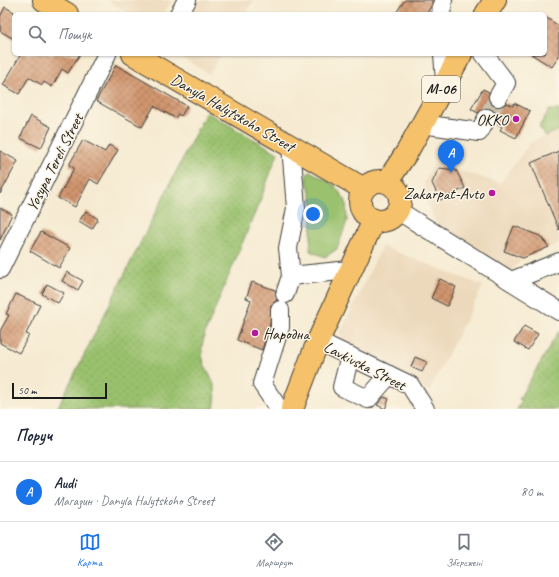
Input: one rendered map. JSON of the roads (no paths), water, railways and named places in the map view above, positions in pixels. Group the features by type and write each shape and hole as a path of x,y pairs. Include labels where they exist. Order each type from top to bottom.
{"main road":[{"path":"44,0 64,12"},
{"path":"487,12 495,0"},
{"name":"М-06","path":"387,182 407,152 460,56"},
{"name":"Danyla Halytskoho Street","path":"146,57 364,189"},
{"path":"379,181 387,182 394,187 398,194 399,202 397,210 391,217 383,220 374,220 367,216 362,210 360,195 370,183 379,181"},
{"path":"292,409 318,341 349,270 374,220"}],"street":[{"path":"180,12 187,0"},
{"path":"441,12 442,0"},
{"name":"Yosypa Tereli Street","path":"0,269 106,56"},
{"path":"443,56 445,82"},
{"path":"486,56 506,83 498,97"},
{"path":"422,124 478,132 487,118"},
{"path":"279,409 262,384 280,327 282,302 291,276 288,248 296,208 291,146"},
{"path":"397,210 559,311"},
{"path":"510,281 559,262"},
{"path":"291,276 349,270"},
{"name":"Lavkivska Street","path":"318,341 410,384 425,409"},
{"path":"350,356 342,387 368,399 389,375"}],"tunnel":[{"path":"487,118 498,97"}],"place":[{"name":"OKKO","path":"516,119"},
{"name":"Audi","path":"451,173"},
{"name":"Zakarpat-Avto","path":"492,193"},
{"name":"Народна","path":"255,333"}]}
